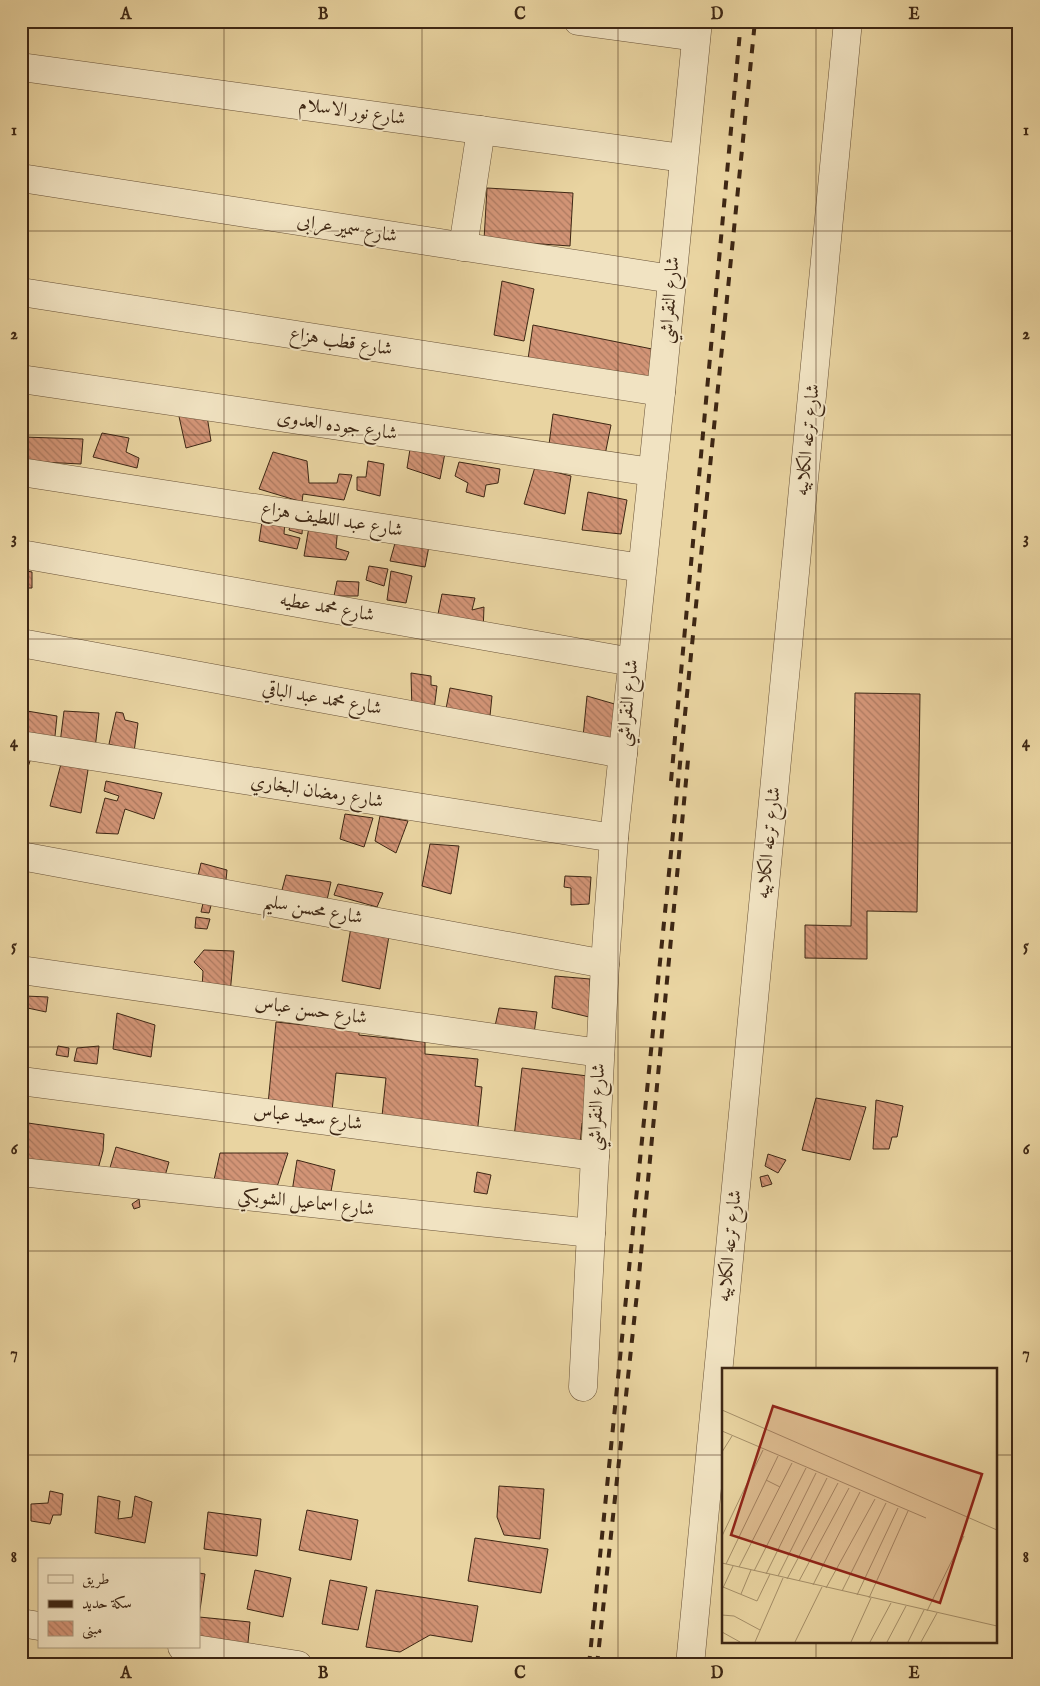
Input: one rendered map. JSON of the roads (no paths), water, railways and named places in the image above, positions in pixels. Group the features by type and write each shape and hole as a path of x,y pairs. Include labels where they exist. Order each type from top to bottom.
{"street":[{"path":"578,21 697,29"},
{"name":"شارع ترعه الكلابيه","path":"690,1665 848,21"},
{"name":"شارع النقراشي","path":"582,1387 605,964 614,838 697,29"},
{"name":"شارع نور الاسلام","path":"21,67 683,158"},
{"path":"463,246 481,130"},
{"name":"شارع سمير عرابى","path":"21,178 672,279"},
{"name":"شارع قطب هزاع","path":"21,292 661,392"},
{"name":"شارع جوده العدوى","path":"21,379 652,472"},
{"name":"شارع عبد اللطيف هزاع","path":"21,472 642,568"},
{"name":"شارع محمد عطيه","path":"21,554 632,662"},
{"name":"شارع محمد عبد الباقي","path":"21,643 623,754"},
{"name":"شارع رمضان البخاري","path":"21,746 614,838"},
{"name":"شارع محسن سليم","path":"21,856 605,964"},
{"name":"شارع حسن عباس","path":"21,970 600,1053"},
{"name":"شارع سعيد عباس","path":"21,1081 595,1156"},
{"name":"شارع اسماعيل الشوبكي","path":"21,1172 590,1233"},
{"path":"21,1623 38,1626"},
{"path":"188,1648 298,1665"}],"railway":[{"path":"671,781 741,21"},
{"path":"589,1665 755,21"},
{"path":"597,1665 639,1275 688,760"}]}
